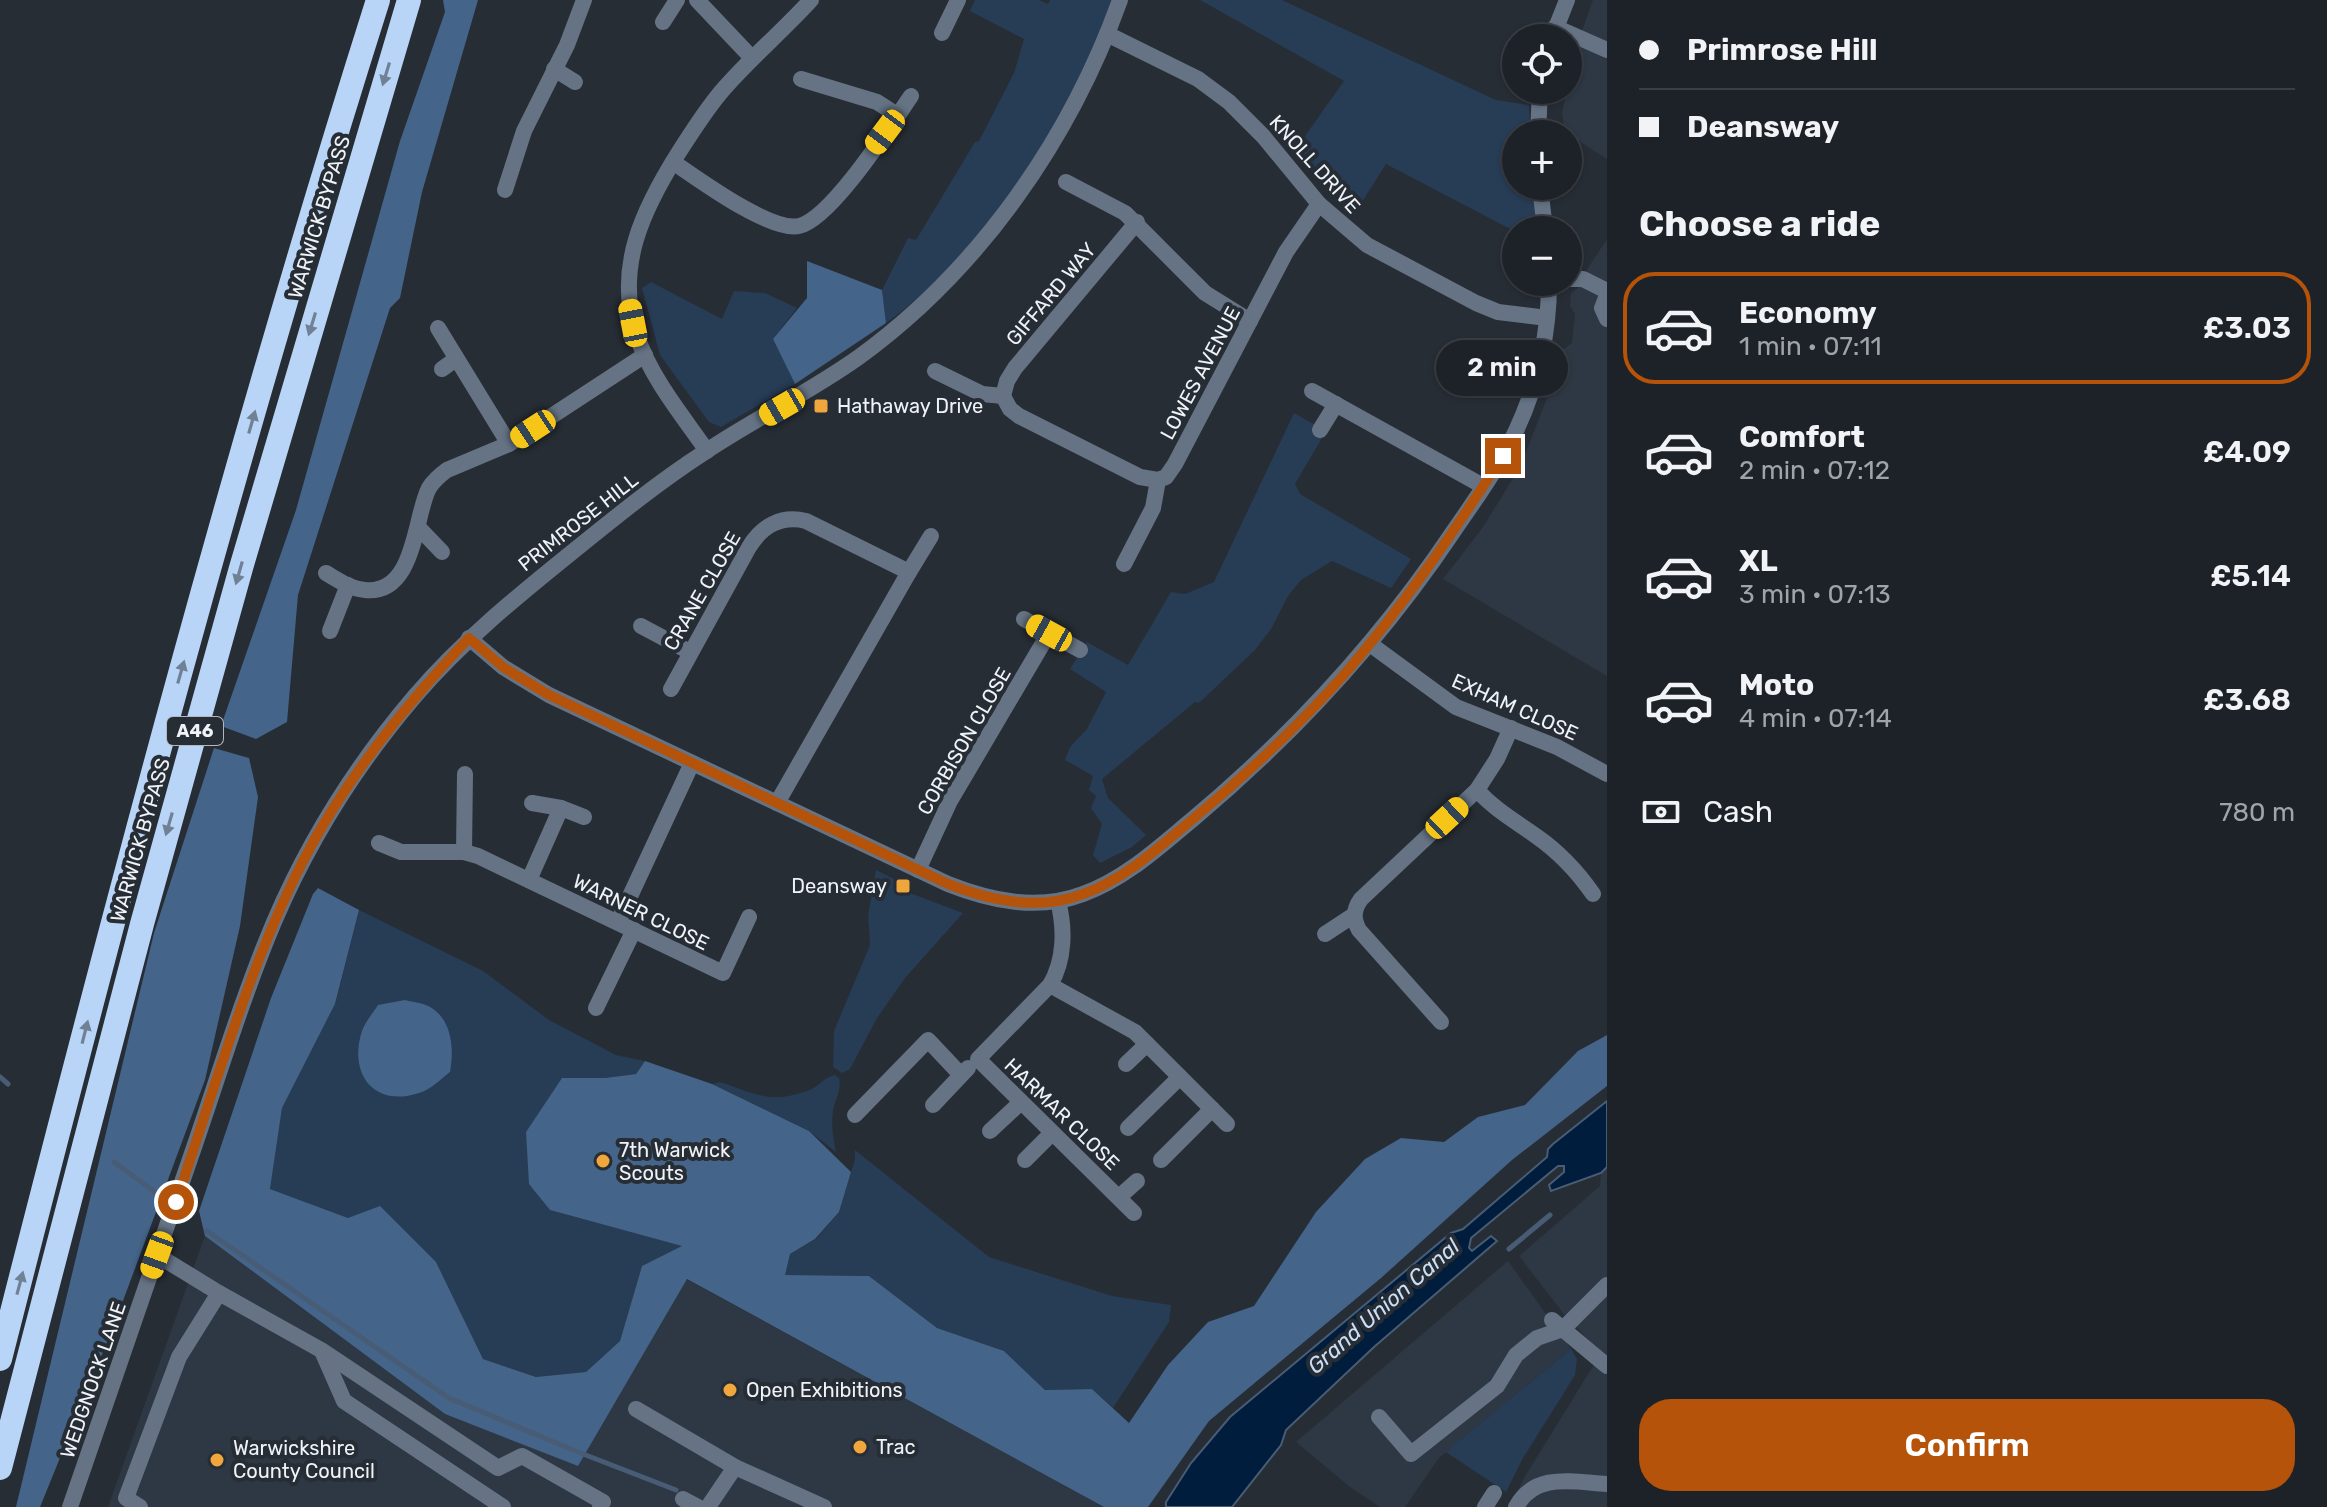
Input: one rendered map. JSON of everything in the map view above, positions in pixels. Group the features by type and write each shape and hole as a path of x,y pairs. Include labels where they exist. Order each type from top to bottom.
{"highway":[{"name":"WARWICK BYPASS","path":"0,1359 139,819 378,0"},
{"name":"WARWICK BYPASS","path":"0,1468 150,894 258,509 409,0"}],"street":[{"path":"505,190 524,131 573,31 584,0"},
{"path":"663,22 677,0"},
{"path":"697,0 752,58"},
{"path":"707,451 645,355 633,323 628,269 643,217 673,162 707,110 752,58 811,0"},
{"path":"942,33 958,0"},
{"name":"PRIMROSE HILL","path":"185,1175 261,955 303,862 351,780 380,741 432,677 504,607 615,517 707,451 861,356 957,269 1010,206 1046,153 1076,102 1120,0"},
{"path":"1558,24 1567,0"},
{"name":"KNOLL DRIVE","path":"1107,34 1198,79 1229,102 1263,136 1319,204 1367,245 1463,298 1498,312 1547,318"},
{"path":"1582,42 1607,50"},
{"path":"554,69 575,82"},
{"path":"801,79 877,102 897,115"},
{"path":"673,162 758,216 780,224 798,226 828,208 911,96"},
{"path":"1066,182 1113,205 1137,222 1205,293 1250,321"},
{"name":"LOWES AVENUE","path":"1124,564 1153,508 1158,480 1166,477 1175,464 1286,252 1319,204"},
{"name":"GIFFARD WAY","path":"1003,396 1015,368 1137,222"},
{"path":"1582,279 1607,293 1602,308 1607,319"},
{"path":"469,638 522,680 970,893 992,899 1034,903 1082,895 1135,866 1179,831 1280,741 1370,644 1444,545 1509,446 1527,405 1543,347 1548,296"},
{"path":"438,328 509,444"},
{"path":"326,573 348,585 372,590 395,578 409,558 429,489 439,476 509,444 645,355"},
{"path":"442,369 456,359"},
{"path":"935,371 982,394 1003,396 1010,409 1019,416 1140,477 1158,480"},
{"path":"1312,391 1483,486"},
{"path":"1320,430 1336,404"},
{"name":"CRANE CLOSE","path":"671,689 754,539 774,523 792,519 806,521 909,572"},
{"path":"418,527 442,552"},
{"path":"777,803 811,739 931,536"},
{"path":"330,631 348,585"},
{"path":"1024,619 1080,650"},
{"path":"641,626 690,652"},
{"name":"CORBISON CLOSE","path":"918,870 950,801 1049,633"},
{"name":"EXHAM CLOSE","path":"1370,644 1456,707 1573,754 1607,774"},
{"path":"1325,934 1354,915 1361,899 1477,790 1497,759 1511,728"},
{"path":"596,1008 692,763"},
{"path":"464,852 465,774"},
{"path":"1477,790 1492,806 1564,859 1593,894"},
{"path":"532,803 561,808 584,817"},
{"path":"529,880 561,808"},
{"name":"WARNER CLOSE","path":"379,843 401,852 464,852 723,973 749,917"},
{"name":"HARMAR CLOSE","path":"933,1105 1050,985 1060,961 1063,927 1058,901"},
{"path":"1354,915 1364,937 1441,1022"},
{"path":"1050,985 1125,1026 1227,1124"},
{"path":"855,1115 928,1040 959,1077"},
{"path":"1126,1064 1147,1044"},
{"name":"HARMAR CLOSE","path":"978,1059 1134,1213"},
{"path":"1128,1128 1180,1077"},
{"path":"990,1131 1021,1102"},
{"path":"1161,1160 1212,1109"},
{"path":"1025,1160 1052,1133"},
{"name":"WEDGNOCK LANE","path":"70,1507 185,1175"},
{"name":"HARMAR CLOSE","path":"1119,1197 1137,1181"},
{"path":"157,1255 321,1350 498,1468 522,1456 603,1502 600,1507"},
{"path":"1379,1417 1411,1454 1497,1386 1516,1355 1607,1285"},
{"path":"140,1507 126,1498 131,1484 179,1357 219,1293"},
{"path":"1557,1324 1607,1366"},
{"path":"321,1350 344,1401 503,1507"},
{"path":"636,1409 735,1467 824,1507"},
{"path":"708,1507 735,1467"},
{"path":"1516,1507 1525,1492 1550,1481 1607,1484"}],"shaded area":[{"path":"443,0 478,0 422,192 400,298 390,308 298,595 287,722 256,739 221,726 296,510 400,141 445,12"},
{"path":"975,0 1039,0 1048,4 1050,0 1112,0 1095,47 1066,108 1023,177 973,242 945,272 886,323 882,290 908,238 916,240 975,142 979,141 1014,73 1024,39 970,11"},
{"path":"1200,0 1282,0 1502,101 1502,104 1529,105 1530,120 1502,120 1502,200 1536,200 1538,216 1502,216 1502,225 1386,164 1353,216 1293,153 1344,81"},
{"path":"1593,0 1607,0 1607,159 1582,143 1582,120 1563,120 1564,104 1582,104 1582,31"},
{"path":"1607,239 1607,676 1443,579 1483,527 1520,467 1555,378 1561,351 1572,343 1575,314 1570,306 1571,296 1582,296 1582,282"},
{"path":"807,261 882,290 886,323 795,384 773,339 807,298"},
{"path":"651,282 722,319 734,291 765,293 797,308 773,339 795,384 721,427 709,422 660,355 642,288"},
{"path":"1294,413 1326,431 1295,484 1300,494 1411,559 1391,588 1332,561 1301,580 1255,650 1199,703 1195,702 1102,779 1108,798 1146,835 1132,847 1100,863 1093,855 1102,824 1091,808 1096,796 1089,790 1093,776 1065,760 1070,747 1087,729 1106,692 1070,669 1087,642 1128,665 1171,592 1185,594 1214,582"},
{"path":"214,748 249,758 258,797 240,926 205,1080 114,1325 40,1507 16,1507 154,933"},
{"path":"876,870 910,893 963,913 905,978 877,1018 850,1069 842,1073 833,1067 834,1031 870,945 868,916"},
{"path":"318,888 359,910 335,1004 282,1108 270,1189 348,1218 380,1206 436,1262 483,1359 536,1377 586,1372 620,1341 642,1266 682,1246 550,1210 529,1184 526,1132 562,1078 636,1074 645,1061 712,1084 809,1131 851,1172 839,1212 815,1239 790,1254 785,1275 869,1276 937,1328 1004,1351 1045,1390 1092,1389 1129,1423 1168,1365 1208,1322 1254,1306 1316,1212 1365,1159 1401,1138 1444,1142 1478,1117 1525,1105 1578,1051 1607,1035 1607,1086 1512,1160 1381,1278 1209,1421 1148,1507 1104,1507 687,1279 578,1466 445,1414 205,1236 199,1211 271,998"},
{"path":"359,910 483,971 549,1020 616,1055 645,1061 636,1074 605,1078 550,1210 683,1246 642,1266 620,1341 586,1372 536,1377 483,1359 436,1262 348,1218 270,1189 282,1108 336,1002"},
{"path":"405,1000 427,1006 443,1020 450,1036 450,1072 423,1092 389,1096 368,1084 359,1061 359,1047 363,1028 378,1005"},
{"path":"835,1075 840,1082 832,1116 836,1152 809,1131 712,1084 720,1082 753,1094 782,1097 811,1090"},
{"path":"855,1150 989,1257 1112,1296 1171,1305 1169,1322 1113,1408 1092,1389 1045,1390 1004,1351 937,1328 869,1276 784,1275 790,1254 816,1239 839,1212"},
{"path":"1607,1167 1607,1507 1510,1507 1524,1478 1601,1353 1563,1313 1519,1256 1600,1186 1601,1173"},
{"path":"205,1236 445,1414 578,1465 686,1279 1104,1507 108,1507"},
{"path":"1508,1261 1571,1349 1438,1459 1405,1507 1380,1507 1350,1487 1296,1442"},
{"path":"1571,1349 1577,1359 1575,1375 1523,1458 1506,1492 1446,1452"}],"water":[{"name":"Grand Union Canal","path":"1607,1101 1607,1167 1601,1173 1551,1191 1549,1185 1564,1172 1564,1166 1558,1166 1471,1238 1469,1248 1472,1251 1491,1236 1497,1241 1374,1347 1286,1430 1281,1445 1232,1507 1166,1507 1166,1502 1191,1463 1230,1417 1451,1233 1463,1229 1547,1157 1548,1149 1553,1144"}],"waterway":[{"path":"0,1077 8,1084"},
{"path":"114,1162 155,1192"},
{"path":"1509,1249 1550,1215"},
{"path":"207,1231 449,1398 676,1490"}],"place":[{"name":"Hathaway Drive","path":"821,406"},
{"name":"Deansway","path":"903,886"},
{"name":"7th Warwick Scouts","path":"603,1161"},
{"name":"Open Exhibitions","path":"730,1390"},
{"name":"Trac","path":"860,1447"},
{"name":"Warwickshire County Council","path":"217,1460"}],"route":[{"path":"176,1202 261,955 303,862 351,780 395,720 469,638 503,667 549,695 912,868 992,899 1034,903 1058,901 1082,895 1135,866 1248,772 1280,741 1388,622 1503,456"}]}
